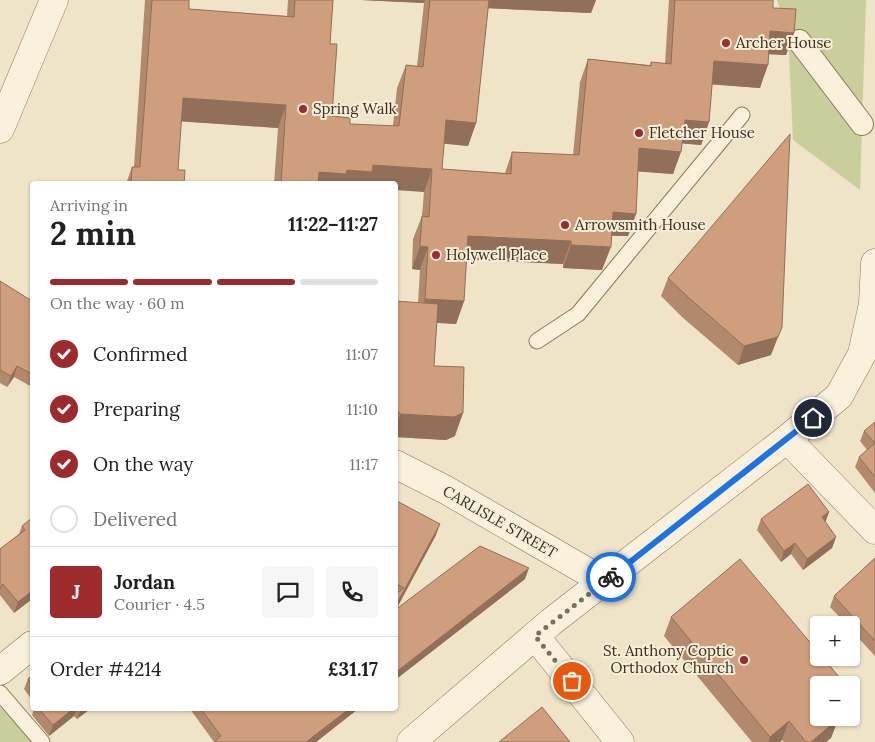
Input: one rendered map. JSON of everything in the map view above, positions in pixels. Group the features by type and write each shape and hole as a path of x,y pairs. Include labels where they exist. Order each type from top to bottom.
{"street":[{"path":"0,129 54,0"},
{"path":"799,41 862,124"},
{"path":"411,742 535,636 787,439 838,396 862,354 873,304 875,263"},
{"path":"787,439 875,530"},
{"name":"CARLISLE STREET","path":"398,466 446,490 604,582"},
{"path":"535,636 620,742"},
{"path":"0,671 30,647"}],"lane":[{"path":"537,341 578,314 742,115"},
{"path":"0,693 42,742"}],"green space":[{"path":"777,0 866,0 860,190 793,140 788,32"},
{"path":"0,707 33,742 0,742"}],"building":[{"path":"152,0 189,0 189,9 294,17 295,0 333,0 330,44 337,44 332,116 350,118 350,124 399,126 406,65 423,67 430,0 489,0 476,123 446,120 442,169 511,174 512,152 579,155 588,59 651,66 651,62 671,64 675,0 773,0 773,8 796,9 794,33 770,31 768,65 714,61 709,122 685,120 681,152 639,148 636,214 613,212 611,247 571,245 571,241 468,236 464,301 425,299 428,247 420,246 422,216 429,217 432,169 373,165 372,172 347,170 346,174 319,172 318,181 281,181 286,105 183,98 178,170 185,170 184,181 131,181 132,167 140,167"},
{"path":"790,134 782,327 778,337 744,346 668,278"},
{"path":"0,281 30,300 30,373 17,366 11,376 0,370"},
{"path":"398,301 438,304 434,366 464,367 463,413 454,417 400,414 398,411"},
{"path":"875,422 875,443 864,431"},
{"path":"875,443 875,477 859,457"},
{"path":"808,484 829,512 822,517 836,537 807,559 795,543 784,551 761,519"},
{"path":"398,502 440,524 398,601 398,593 404,588 398,585"},
{"path":"30,520 30,593 18,602 3,584 0,589 0,549 25,530 22,526"},
{"path":"480,546 529,568 398,671 398,608"},
{"path":"875,558 875,641 860,625 860,616 852,616 834,596"},
{"name":"St. Anthony Coptic Orthodox Church","path":"740,559 810,642 810,666 830,666 838,676 810,676 810,726 830,726 811,742 806,742 789,721 770,737 671,617"},
{"path":"542,707 570,742 499,742"},
{"path":"41,711 70,711 53,725"},
{"path":"202,711 346,711 306,742 214,742 221,736"}],"way so far":[{"path":"572,681 535,636 611,577"}],"place":[{"name":"Archer House","path":"726,43"},
{"name":"Spring Walk","path":"303,109"},
{"name":"Fletcher House","path":"639,133"},
{"name":"Arrowsmith House","path":"565,225"},
{"name":"Holywell Place","path":"436,255"},
{"name":"St. Anthony Coptic Orthodox Church","path":"744,660"}],"route":[{"path":"611,577 813,418"}]}
